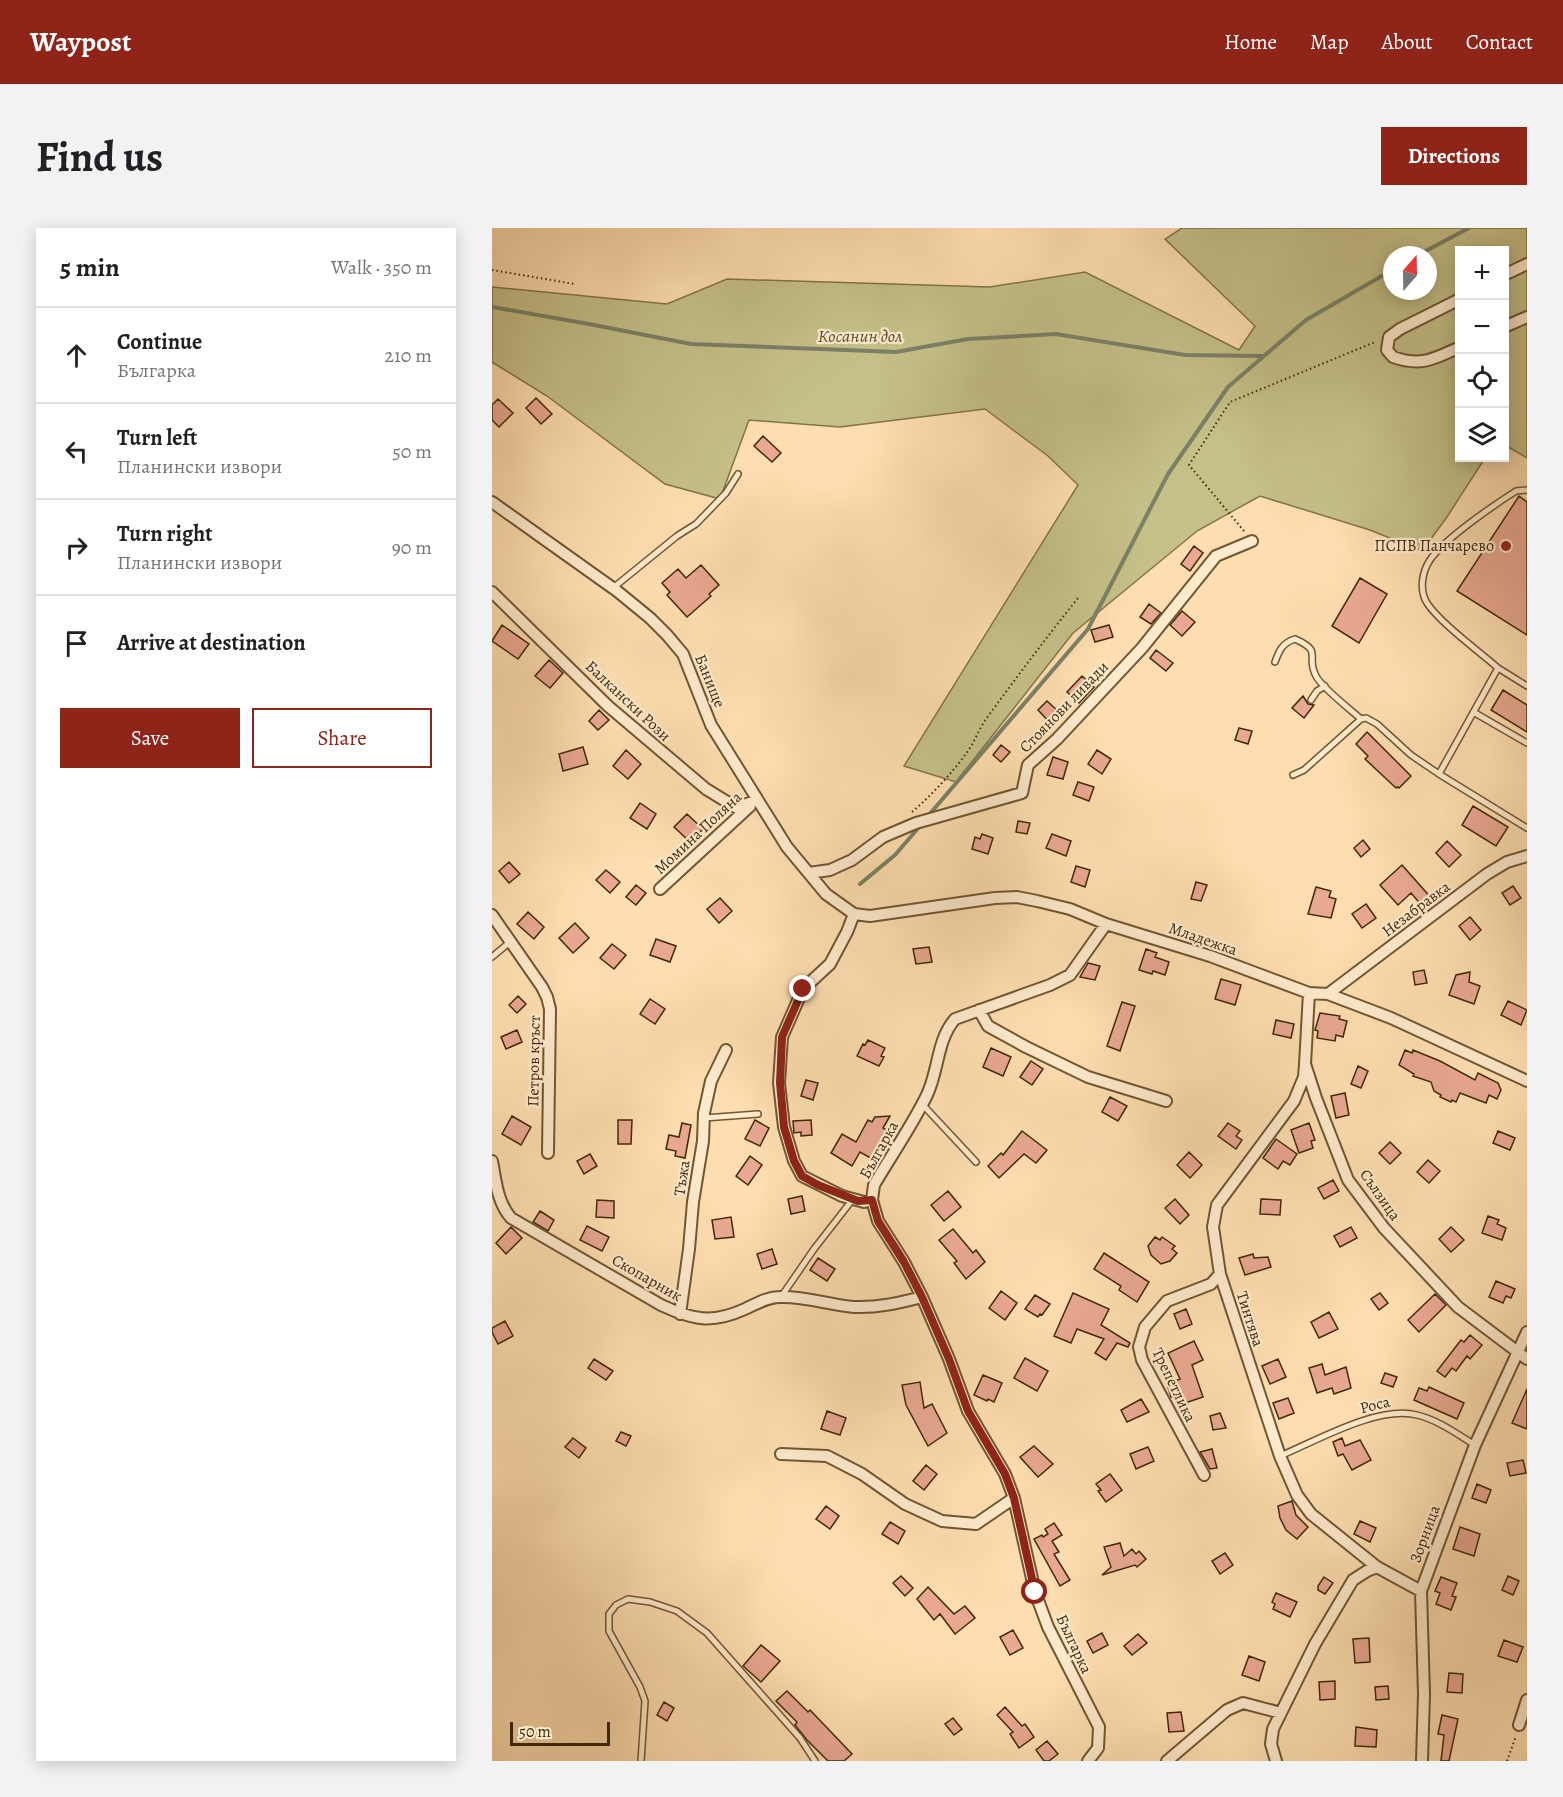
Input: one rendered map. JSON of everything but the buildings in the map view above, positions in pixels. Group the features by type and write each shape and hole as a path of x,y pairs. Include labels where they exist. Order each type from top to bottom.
{"street":[{"path":"1509,273 1527,264"},
{"path":"1455,349 1418,363 1393,357 1387,350 1389,337 1400,329 1458,300"},
{"path":"1509,325 1527,317"},
{"name":"Банище","path":"493,506 613,588 650,618 683,654 711,725 757,800 788,847 826,894 854,914"},
{"name":"Стоянови ливади","path":"809,873 830,870 852,860 883,837 916,823 1022,793 1028,765 1057,739 1142,648 1216,556 1252,541"},
{"name":"Балкански Рози","path":"492,592 608,706 706,789 737,808 757,800"},
{"name":"Момина Поляна","path":"660,889 757,800"},
{"name":"Незабравка","path":"1328,994 1487,874 1507,862 1527,856"},
{"name":"Младежка","path":"854,914 870,916 995,898 1017,897 1070,909 1106,924 1210,956 1309,993 1328,994 1391,1018 1527,1081"},
{"path":"854,914 830,964 803,989 782,1037 780,1083 784,1127 794,1161 802,1176 853,1199 864,1202 872,1200"},
{"name":"Петров кръст","path":"492,915 547,997 550,1009 548,1153"},
{"name":"Българка","path":"1088,1761 1098,1748 1099,1727 1048,1627 1035,1592 1014,1498 999,1463 968,1411 949,1359 922,1297 904,1262 878,1221 872,1200 874,1185 922,1104 934,1078 947,1028 955,1019 1050,985 1070,975 1106,924"},
{"name":"Сълзица","path":"1309,993 1305,1064 1348,1180 1384,1228 1458,1307 1523,1356"},
{"path":"979,1010 988,1026 1036,1052 1088,1077 1166,1101"},
{"name":"Тъжа","path":"680,1314 690,1249 693,1202 703,1140 704,1118 711,1081 726,1050"},
{"name":"Тинтява","path":"1305,1064 1304,1077 1294,1101 1217,1205 1213,1227 1220,1274 1280,1456 1297,1495 1311,1514 1377,1567 1421,1591"},
{"name":"Скопарник","path":"492,1161 501,1203 511,1218 680,1314 713,1319 728,1317 768,1299 781,1297"},
{"name":"Трепетлика","path":"1204,1475 1142,1360 1139,1347 1144,1327 1167,1301 1211,1284 1220,1274"},
{"path":"781,1297 854,1306 890,1306 922,1297"},
{"name":"Зорница","path":"1422,1761 1424,1694 1421,1591 1475,1445 1523,1356 1527,1332"},
{"path":"781,1454 827,1456 862,1474 905,1504 942,1521 976,1524 1014,1498"},
{"path":"1276,1761 1271,1744 1273,1729 1320,1636 1353,1580 1367,1570 1377,1567"},
{"path":"1519,1725 1527,1700"},
{"path":"1167,1761 1227,1710 1243,1703 1281,1713"}],"lane":[{"path":"613,588 700,520 726,493 738,474"},
{"path":"1527,490 1516,491 1442,547 1426,567 1421,585 1427,603 1445,622 1498,668 1527,686"},
{"path":"1275,662 1282,646 1289,641 1295,639 1308,645 1313,651 1312,668 1317,679 1361,719"},
{"path":"1439,774 1498,668"},
{"path":"1311,700 1317,691 1325,687"},
{"path":"1475,712 1527,743"},
{"path":"1293,775 1304,770 1361,719 1366,718 1377,724 1411,755 1527,828"},
{"path":"492,957 510,942"},
{"path":"922,1104 976,1162"},
{"path":"704,1118 758,1114"},
{"path":"781,1297 814,1249 853,1199"},
{"name":"Роса","path":"1280,1456 1356,1424 1389,1413 1402,1412 1432,1420 1475,1445"},
{"path":"641,1761 645,1701 640,1687 609,1631 609,1614 616,1605 628,1599 650,1602 677,1611 706,1633 800,1738 815,1761"}],"path":[{"path":"492,270 574,284"},
{"path":"1252,541 1189,465 1230,402 1389,337"},
{"path":"909,814 927,799 969,750 981,727 1037,649 1078,598"},
{"path":"1508,1761 1519,1725"}],"shaded area":[{"path":"1182,228 1527,228 1527,458 1509,447 1509,246 1455,246 1455,462 1482,462 1422,551 1370,530 1260,496 1197,531 1073,633 956,782 904,766 1078,485 1048,456 985,409 840,427 749,420 720,499 665,484 547,396 492,362 492,287 667,304 727,279 990,287 1085,272 1239,350 1255,326 1165,239"}],"waterway":[{"path":"1435,246 1469,228"},
{"path":"928,816 1088,629 1168,474 1228,387 1306,320 1383,275"},
{"name":"Косанин дол","path":"492,307 691,344 896,352 968,339 1056,334 1185,355 1264,356"},
{"path":"860,884 895,855 920,826"}],"place":[{"name":"ПСПВ Панчарево","path":"1506,546"}],"route":[{"path":"803,989 782,1037 780,1083 784,1127 794,1161 802,1176 818,1185 858,1201 872,1200 878,1221 904,1262 922,1297 949,1359 968,1411 1005,1474 1014,1498 1035,1592"}]}
